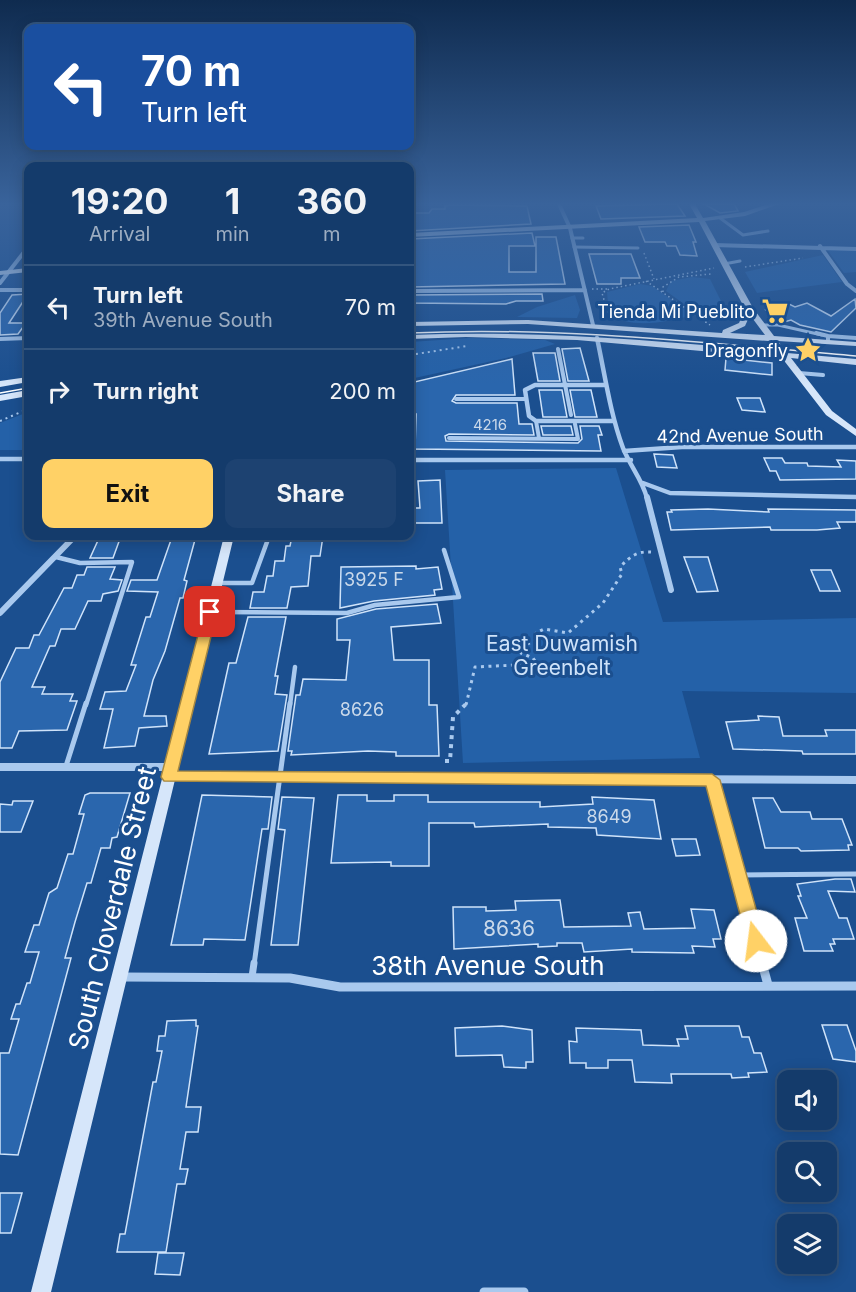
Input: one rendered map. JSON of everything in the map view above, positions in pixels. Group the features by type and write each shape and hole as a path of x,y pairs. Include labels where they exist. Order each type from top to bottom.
{"main road":[{"path":"724,264 749,309 798,373 829,412 856,433"},
{"path":"4,273 24,270"},
{"path":"717,330 742,324 749,309"},
{"path":"414,324 490,321 717,330 772,337 828,339 856,344"},
{"path":"414,337 491,333 597,338 705,351 856,362"},
{"path":"0,384 24,381"},
{"path":"0,398 24,394"},
{"name":"South Cloverdale Street","path":"41,1292 228,540"}],"street":[{"path":"578,264 593,325"},
{"path":"833,264 847,284 856,291"},
{"path":"0,283 4,273"},
{"path":"0,290 24,290"},
{"path":"414,291 585,290"},
{"path":"597,338 614,421 624,451 643,483 671,591"},
{"path":"605,385 535,385 525,390 529,416 536,421 614,421"},
{"name":"42nd Avenue South","path":"624,451 682,447 856,447"},
{"path":"0,459 24,459"},
{"name":"42nd Avenue South","path":"414,460 631,460"},
{"path":"643,483 670,493 856,497"},
{"path":"0,613 71,540"},
{"path":"0,766 66,766 278,777 856,780"},
{"path":"712,780 768,985"},
{"name":"38th Avenue South","path":"120,977 290,978 340,987 856,986"},
{"path":"484,1292 524,1292"}],"lane":[{"path":"762,325 778,325 828,339 856,338"},
{"path":"0,339 24,339"},
{"path":"558,349 571,415"},
{"path":"798,373 823,375"},
{"path":"456,399 526,399"},
{"path":"536,421 538,438"},
{"path":"449,438 578,439 575,424"},
{"path":"218,583 252,583 267,542"},
{"path":"210,612 347,613 375,605 459,597 444,550"},
{"path":"56,557 80,563 132,562 66,766"},
{"path":"252,977 278,777 295,668"},
{"path":"738,875 856,874"}],"path":[{"path":"649,264 654,279"},
{"path":"740,267 758,264"},
{"path":"663,292 663,287 669,281 678,277 711,274"},
{"path":"646,281 717,330"},
{"path":"597,289 609,289"},
{"path":"0,420 24,411"},
{"path":"445,761 450,761 453,717 466,704 474,679 475,667 493,665 509,669 537,664 533,658 521,653 520,646 537,640 536,633 544,629 568,633 582,623 609,595 611,585 622,574 620,567 632,553 638,550 662,554"}],"green space":[{"path":"780,264 830,264 842,282 757,293 745,272"},
{"path":"838,264 856,264 856,272 844,273"},
{"path":"692,277 710,279 724,307 698,314 666,291 671,281"},
{"path":"640,284 652,286 694,315 662,322 639,323 628,322 609,313 607,292"},
{"path":"575,295 580,310 577,318 517,317 537,307"},
{"path":"469,338 545,340 555,344 506,358 414,378 414,342"},
{"path":"24,414 24,450 0,450 0,423"},
{"name":"East Duwamish Greenbelt","path":"616,468 663,622 856,618 856,693 682,691 700,758 463,763 445,470"}],"building":[{"path":"414,264 509,264 509,272 536,272 536,264 561,264 565,284 414,287"},
{"path":"592,264 635,264 640,278 621,278 621,284 597,284"},
{"path":"24,294 24,300 9,323 24,323 24,326 18,334 0,335 0,313 12,295"},
{"path":"542,294 543,301 516,301 506,304 414,303 414,295"},
{"path":"855,299 856,308 831,332 800,325 791,320 784,322 766,310 787,303 795,307 807,303 831,316"},
{"path":"580,348 589,381 568,381 562,349"},
{"path":"533,353 555,353 560,381 538,381"},
{"path":"726,358 772,363 772,375 725,370"},
{"path":"512,359 515,395 456,395 452,401 456,403 517,403 519,424 532,424 534,435 449,434 445,436 446,441 578,443 582,439 580,426 599,426 602,435 598,435 601,451 415,449 414,382"},
{"path":"539,390 562,390 567,417 543,417"},
{"path":"570,390 591,390 597,417 575,417"},
{"path":"737,398 760,398 765,412 742,410"},
{"path":"541,426 571,426 573,435 543,435"},
{"path":"654,454 673,455 677,468 657,467"},
{"path":"764,458 782,458 785,463 807,463 808,466 841,467 837,460 856,461 856,479 780,480 776,471 770,471"},
{"path":"440,480 442,523 414,523 414,508 420,508 418,481"},
{"path":"708,509 769,512 768,509 856,510 856,522 837,522 840,528 817,530 771,530 770,527 671,530 667,512"},
{"path":"98,540 120,540 113,558 90,558"},
{"path":"171,540 195,540 184,580 187,581 183,598 180,598 165,651 153,680 144,716 166,716 167,726 139,728 135,746 104,748 113,709 100,709 105,692 126,691 136,665 131,665 146,617 150,617 158,592 127,591 131,580 157,580"},
{"path":"291,540 322,540 320,556 311,556 308,586 291,587 287,608 250,608 253,592 264,592 267,576 273,576 275,561 284,561 286,546 290,546"},
{"path":"684,557 708,557 718,591 697,592"},
{"path":"416,566 416,569 438,567 442,589 434,590 435,595 374,601 340,608 341,567"},
{"path":"87,567 115,567 110,579 122,580 118,591 103,594 101,601 88,601 75,629 61,629 55,646 50,646 32,687 45,687 42,694 73,694 70,701 77,701 67,730 19,731 12,748 0,748 0,682 16,648 29,648 34,635 39,635 64,588 72,588 77,575 84,575"},
{"path":"811,570 831,570 840,591 820,591"},
{"path":"437,604 441,623 391,627 394,660 429,660 429,705 437,705 439,756 396,756 396,752 368,751 291,755 292,751 288,751 296,695 300,695 303,679 346,680 350,640 337,640 337,619 376,609"},
{"path":"248,617 286,617 275,676 278,676 275,694 287,695 278,751 209,754 229,663 236,663"},
{"path":"758,716 779,717 783,736 827,736 825,730 856,730 856,754 803,754 802,751 733,749 726,722 759,720"},
{"path":"130,793 117,837 112,838 110,848 101,848 91,883 87,883 65,958 71,958 18,1155 0,1154 0,1053 9,1053 19,1019 11,1019 16,1004 20,1004 27,983 30,983 39,952 25,952 34,925 39,925 49,893 57,888 68,854 73,854 84,814 79,814 85,795"},
{"path":"202,795 272,797 268,829 262,829 245,940 204,939 203,945 171,945"},
{"path":"338,795 367,795 367,801 394,801 394,795 428,795 428,802 540,802 540,807 593,804 592,797 654,800 661,839 597,835 596,828 548,827 548,824 475,827 474,823 429,823 429,866 391,866 391,862 331,863"},
{"path":"282,797 314,798 298,945 271,945 285,830 278,829"},
{"path":"753,798 773,798 781,812 810,812 812,819 842,819 852,845 848,845 849,850 801,851 798,848 765,848"},
{"path":"13,801 33,801 21,832 0,832 0,804 12,805"},
{"path":"672,839 696,839 700,855 676,856"},
{"path":"851,879 855,892 828,891 839,918 847,918 854,939 833,939 835,944 830,944 833,951 804,951 795,918 807,918 798,896 801,896 797,884"},
{"path":"560,900 564,927 631,926 628,913 640,912 644,929 695,928 691,909 714,910 721,939 713,939 715,947 692,946 694,953 632,952 632,949 584,952 582,943 557,943 557,946 538,947 538,944 454,949 453,907 486,907 486,911 516,910 515,901"},
{"path":"196,1020 196,1026 198,1026 186,1107 201,1107 198,1132 186,1132 180,1169 188,1169 185,1184 177,1184 166,1252 117,1252 120,1234 125,1234 153,1082 156,1082 162,1051 157,1051 159,1036 165,1036 167,1021"},
{"path":"822,1025 847,1025 856,1051 856,1062 833,1059"},
{"path":"502,1026 532,1030 533,1062 526,1062 526,1068 504,1067 502,1055 456,1056 455,1028"},
{"path":"685,1026 739,1026 742,1037 749,1037 754,1053 761,1053 767,1072 748,1073 749,1077 732,1078 731,1074 671,1074 672,1083 635,1082 632,1060 608,1060 608,1068 586,1068 586,1063 570,1063 569,1041 577,1042 576,1028 641,1030 643,1045 679,1046 677,1039 688,1039"},
{"path":"0,1193 22,1193 11,1233 0,1233"},
{"path":"158,1253 184,1253 180,1275 155,1274"}],"tram line":[{"path":"414,333 466,331 578,334 856,356"},
{"path":"0,393 24,389"}],"place":[{"name":"Tienda Mi Pueblito","path":"775,311"},
{"name":"Dragonfly","path":"808,350"}],"route":[{"path":"210,612 169,777 712,780 756,941"}]}
